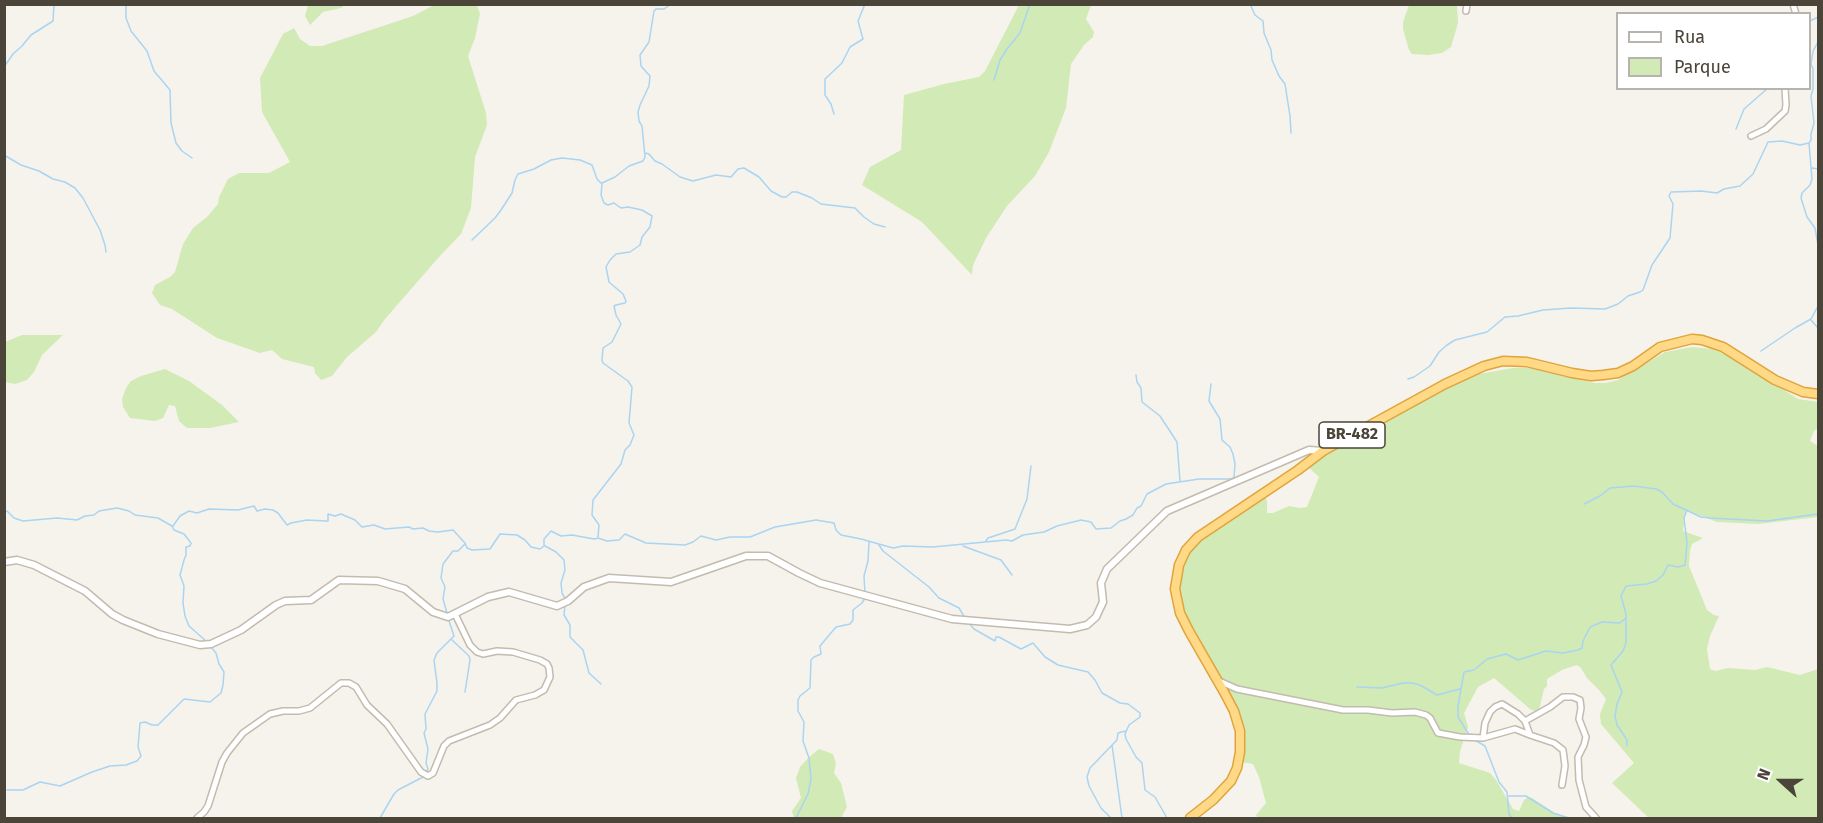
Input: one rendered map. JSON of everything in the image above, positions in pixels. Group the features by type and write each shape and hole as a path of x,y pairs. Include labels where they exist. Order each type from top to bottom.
{"highway":[{"name":"BR-482","path":"1190,819 1224,791 1231,781 1237,768 1240,752 1240,731 1234,711 1189,631 1178,605 1176,581 1179,565 1186,550 1198,537 1323,451 1445,384 1503,360 1527,362 1591,376 1603,375 1618,373 1633,366 1660,347 1692,339 1702,340 1723,347 1775,380 1803,392 1818,394"}],"street":[{"path":"1751,136 1766,129 1782,114 1786,105 1785,90"},
{"path":"4,562 17,560 34,565 85,591 112,614 123,620 158,634 200,645 211,644 241,630 285,601 311,600 339,580 378,581 405,589 434,612 448,617 488,597 509,592 558,606 568,601 584,587 609,578 671,582 746,556 768,556 820,582 952,619 1070,629 1087,625 1096,617 1102,602 1101,583 1107,569 1167,511 1310,450 1323,451"},
{"path":"197,819 208,806 222,762 243,733 270,714 310,708 341,683 349,683 356,687 367,705 387,724 421,772 428,776 433,773 442,750 449,741 490,725 500,718 516,700 535,695 547,686 550,672 547,664 513,652 497,651 483,654 477,652 470,645 454,614"},
{"path":"1217,680 1237,689 1343,710 1415,712 1430,718 1438,733 1460,737 1483,738 1515,729 1558,745 1563,750 1565,759 1562,785"},
{"path":"1525,721 1563,698 1573,697 1580,700 1579,719 1586,737 1578,758 1579,780 1586,807 1596,818"},
{"path":"1483,738 1485,723 1490,712 1500,704 1525,721 1530,735"}],"green space":[{"path":"308,4 345,5 323,12 310,25 305,16"},
{"path":"436,4 477,5 480,14 468,56 486,113 487,125 475,157 471,208 461,234 376,332 347,357 332,376 321,380 315,373 314,367 282,359 272,350 260,353 217,338 172,309 160,305 152,293 155,285 175,272 183,244 193,228 218,204 228,179 239,173 269,173 290,162 262,112 260,78 283,34 294,28 300,39 310,46 322,46 413,16"},
{"path":"1019,5 1091,5 1086,19 1094,32 1093,37 1084,45 1071,64 1066,108 1049,152 1035,176 1007,206 986,238 973,265 972,275 922,222 862,185 870,167 901,150 904,95 979,77 985,71"},
{"path":"1409,5 1457,5 1458,23 1451,47 1442,53 1412,54 1403,29"},
{"path":"22,335 63,335 42,355 34,372 27,380 15,384 5,382 5,342"},
{"path":"1692,347 1712,349 1737,359 1798,399 1818,402 1818,428 1814,431 1810,441 1818,446 1818,517 1758,524 1717,522 1686,510 1683,531 1703,538 1692,544 1689,566 1707,610 1719,616 1707,649 1710,669 1715,671 1728,668 1755,670 1767,667 1800,675 1818,669 1818,818 1649,818 1612,783 1634,763 1601,724 1600,714 1606,699 1577,665 1562,670 1547,679 1539,710 1530,709 1494,678 1478,687 1464,713 1468,727 1460,751 1459,763 1490,773 1513,809 1519,811 1528,797 1558,815 1572,818 1258,818 1256,815 1266,803 1253,764 1241,762 1245,742 1241,720 1229,693 1182,618 1178,583 1189,554 1205,535 1264,493 1267,513 1273,513 1289,506 1307,507 1319,477 1308,467 1346,442 1447,388 1479,374 1513,368 1533,368 1595,383 1606,383 1618,380 1665,352"},
{"path":"165,369 189,381 222,405 239,422 210,428 187,428 179,421 175,406 169,405 163,418 155,421 130,418 123,407 122,399 131,381"},
{"path":"819,749 833,754 836,763 834,773 841,783 847,807 841,818 794,818 792,811 801,798 796,778 800,767"}],"waterway":[{"path":"4,67 31,35 53,21 54,4"},
{"path":"126,4 126,18 131,31 147,51 154,71 170,90 171,123 176,143 192,158"},
{"path":"602,183 615,177 629,166 643,161 645,157 642,126 638,112 649,86 650,76 641,66 640,55 649,42 654,11 664,9 671,4"},
{"path":"834,114 825,95 825,79 842,63 850,47 863,39 858,21 865,4"},
{"path":"994,80 1000,60 1020,33 1030,4"},
{"path":"1250,4 1255,15 1263,21 1272,60 1285,84 1291,133"},
{"path":"1811,20 1818,17"},
{"path":"1818,42 1813,51 1811,64 1814,123 1809,143 1812,179 1801,198 1807,217 1815,228 1818,245"},
{"path":"1736,129 1744,109 1766,90"},
{"path":"1408,379 1430,366 1439,352 1447,345 1455,340 1487,332 1505,317 1543,310 1605,309 1640,292 1643,290 1652,265 1670,238 1673,204 1669,196 1671,192 1717,193 1740,186 1753,174 1768,142 1782,141 1800,145 1809,143"},
{"path":"645,153 680,177 693,181 716,175 731,177 738,169 744,168 759,177 771,191 782,197 797,192 821,204 855,208 874,224 885,227"},
{"path":"4,155 21,165 75,188 100,230 106,252"},
{"path":"472,240 501,210 512,193 518,174 551,160 562,158 580,160 592,165 597,179 602,184 601,195 604,203 608,205 614,203 621,208 642,210 652,216 650,227 642,237 640,245 630,252 616,254 606,267 609,282 623,294 626,301 614,306 621,324 612,342 603,348 602,360 632,387 629,423 634,435 625,450 621,464 593,500 592,515 599,525 598,537"},
{"path":"1812,168 1818,169"},
{"path":"1761,351 1811,319 1818,306"},
{"path":"1811,320 1818,328"},
{"path":"1136,375 1141,388 1142,402 1160,416 1177,442 1180,481"},
{"path":"544,545 544,539 551,531 561,536 572,535 607,541 619,540 625,534 646,543 685,545 701,536 716,540 750,537 775,527 816,520 834,523 841,535 893,548 1012,541 1023,535 1044,532 1081,520 1091,522 1096,529 1111,528 1133,515 1147,494 1166,484 1234,477 1233,454 1230,447 1222,440 1220,419 1209,401 1211,384"},
{"path":"985,542 988,538 1015,529 1027,499 1031,466"},
{"path":"1584,504 1610,488 1634,486 1656,489 1673,504 1701,517 1767,521 1818,514"},
{"path":"173,526 180,516 189,511 197,513 209,509 238,510 254,506 257,511 273,510 287,525 307,520 328,521 328,514 335,516 341,514 355,520 362,527 374,525 385,529 409,527 438,532 453,530 467,548 472,550 490,549 500,534 517,535 531,547 540,549 544,546"},
{"path":"4,512 7,511 14,518 23,521 57,518 77,520 94,515 99,511 117,508 135,515 158,518 172,526 174,530 184,534 191,543 186,547 180,575 184,586 183,603 189,626 206,641"},
{"path":"1627,746 1627,740 1617,725 1615,716 1622,692 1611,665 1623,651 1626,643 1626,614 1621,596 1626,586 1656,581 1663,575 1668,565 1678,567 1685,565 1687,543 1684,518 1687,510"},
{"path":"865,594 864,576 869,542"},
{"path":"447,613 443,599 445,587 441,578 443,564 453,551 458,551 465,544"},
{"path":"879,545 883,551 929,587 939,598 959,608 965,618"},
{"path":"545,546 564,560 565,570 561,583 565,598"},
{"path":"963,546 1001,560 1012,575"},
{"path":"796,818 808,794 811,779 809,758 803,741 804,722 798,711 798,700 810,688 811,660 821,654 820,646 836,627 850,624 853,620 853,610 865,598"},
{"path":"565,605 564,615 570,625 570,637 583,650 589,673 601,684"},
{"path":"380,818 394,794 423,777 428,769 426,763 428,749 424,733 425,714 437,691 434,660 437,653 454,636 448,618"},
{"path":"1470,736 1458,717 1464,672 1474,670 1487,659 1506,654 1518,660 1546,651 1563,653 1578,650 1582,648 1590,627 1602,622 1620,623 1626,618"},
{"path":"968,622 974,629 995,641 996,637 999,637 1021,649 1033,643 1045,657 1058,665 1088,672 1102,693 1120,703 1128,704 1140,713 1140,717 1129,725 1125,734 1126,739 1142,763 1145,790 1155,797 1167,818"},
{"path":"452,640 469,656 465,692"},
{"path":"7,790 23,790 40,782 60,786 110,766 126,765 137,761 141,756 138,747 140,723 158,725 184,699 210,702 221,693 224,672 211,647"},
{"path":"1357,687 1382,688 1412,683 1437,695 1460,689"},
{"path":"1111,818 1101,808 1089,786 1087,777 1090,768 1117,740 1118,733 1125,731"},
{"path":"1473,739 1485,746 1499,782 1507,792 1509,814 1512,818"},
{"path":"1112,745 1122,818"},
{"path":"1509,796 1526,796 1553,813 1569,818"}]}
